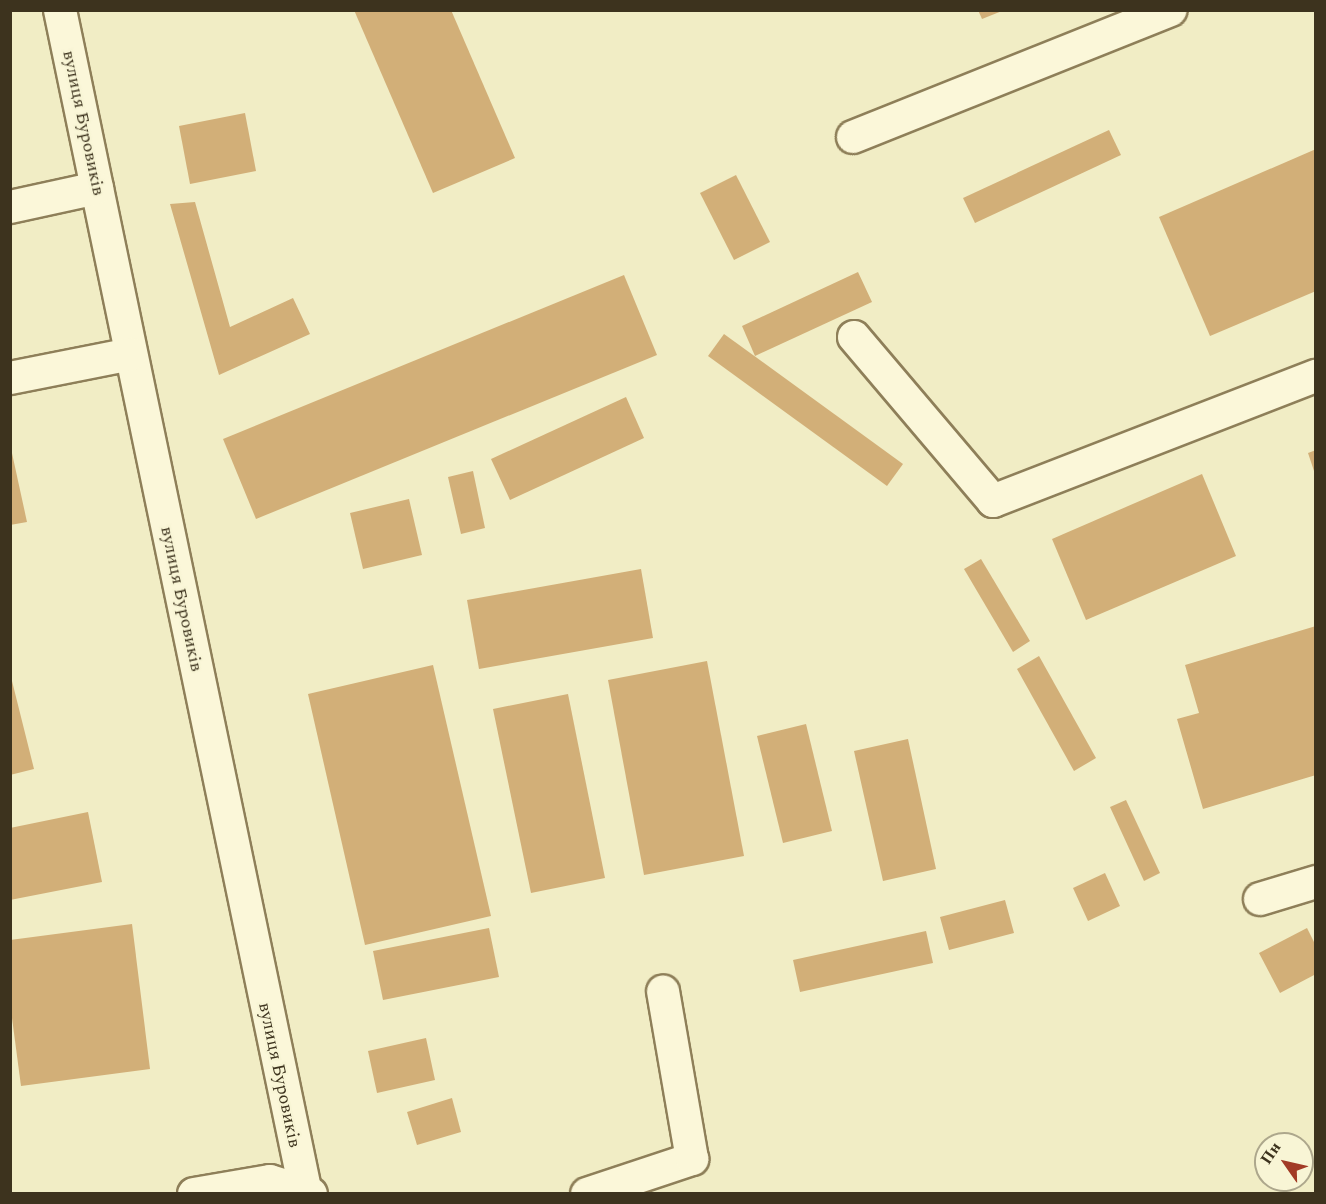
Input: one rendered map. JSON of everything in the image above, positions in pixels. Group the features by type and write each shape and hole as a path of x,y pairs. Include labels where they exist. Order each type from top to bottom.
{"street":[{"name":"вулиця Буровиків","path":"60,10 307,1192"},
{"path":"853,137 1172,10"},
{"path":"10,207 96,188"},
{"path":"854,337 993,501 1316,376"},
{"path":"10,378 131,354"},
{"path":"1260,899 1316,882"},
{"path":"587,1194 692,1159 663,991"},
{"path":"194,1194 270,1181 307,1192"}],"building":[{"path":"354,10 451,10 515,158 433,193"},
{"path":"978,10 1002,10 1002,11 982,19"},
{"path":"245,113 256,171 190,184 179,126"},
{"path":"1109,130 1121,155 975,223 963,198"},
{"path":"1316,149 1316,291 1210,336 1159,217"},
{"path":"736,175 770,242 734,260 700,193"},
{"path":"195,202 230,327 293,298 310,334 219,375 170,204"},
{"path":"858,272 872,302 755,356 742,326"},
{"path":"624,275 657,355 256,519 223,439"},
{"path":"724,334 903,464 887,486 708,356"},
{"path":"626,397 644,438 510,500 491,459"},
{"path":"10,444 27,522 10,525"},
{"path":"1316,450 1316,474 1315,474 1308,453"},
{"path":"473,471 485,528 461,534 448,477"},
{"path":"1202,474 1236,556 1086,620 1052,539"},
{"path":"409,499 422,555 363,569 350,513"},
{"path":"981,559 1030,641 1013,652 964,569"},
{"path":"641,569 653,638 479,669 467,600"},
{"path":"1316,626 1316,775 1203,809 1177,719 1199,713 1185,665"},
{"path":"1039,656 1096,758 1074,771 1017,669"},
{"path":"707,661 744,856 644,875 608,680"},
{"path":"433,665 491,916 365,945 308,694"},
{"path":"10,673 34,769 10,775"},
{"path":"568,694 605,878 531,893 493,709"},
{"path":"806,724 832,831 783,843 757,736"},
{"path":"908,739 936,869 883,881 854,751"},
{"path":"1126,800 1160,873 1144,881 1110,807"},
{"path":"88,812 102,882 10,900 10,828"},
{"path":"1105,873 1120,906 1088,921 1073,888"},
{"path":"1005,900 1014,933 949,950 940,917"},
{"path":"132,924 150,1069 21,1086 10,1003 10,940"},
{"path":"489,928 499,977 383,1000 373,951"},
{"path":"1307,928 1316,946 1316,974 1280,993 1259,953"},
{"path":"926,931 933,963 800,992 793,960"},
{"path":"426,1038 435,1080 377,1093 368,1051"},
{"path":"452,1098 461,1132 417,1145 407,1112"}]}
